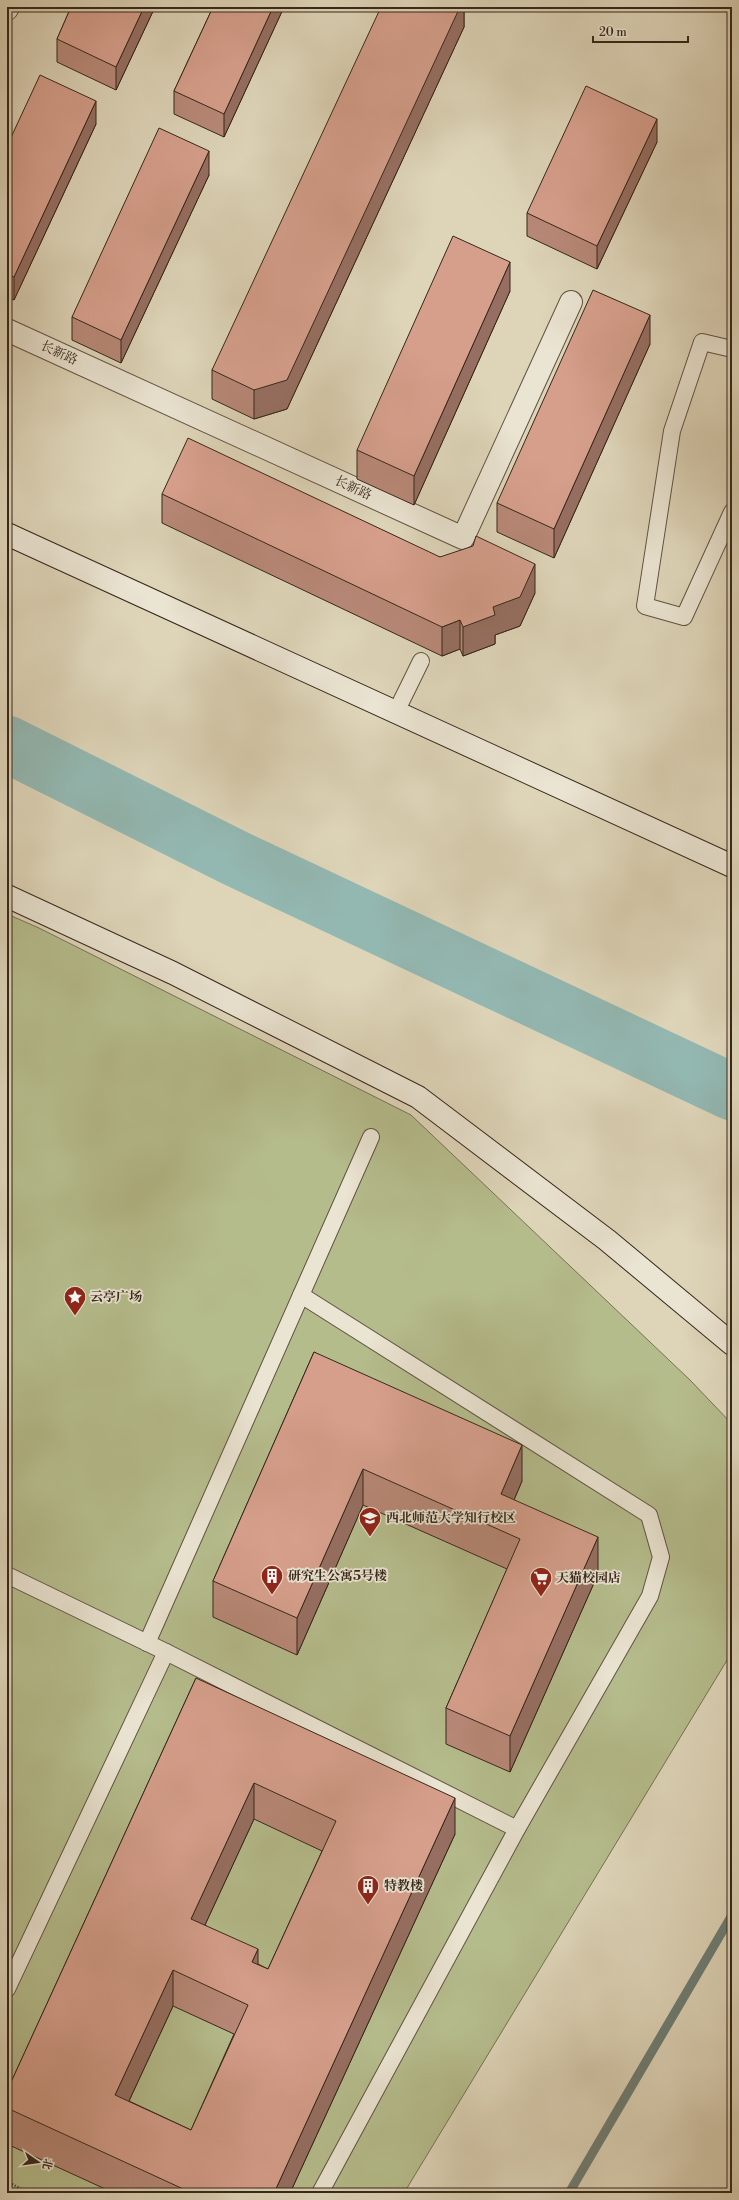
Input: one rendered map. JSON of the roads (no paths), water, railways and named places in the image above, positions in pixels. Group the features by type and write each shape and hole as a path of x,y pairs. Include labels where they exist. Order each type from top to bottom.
{"street":[{"name":"长新路","path":"7,330 463,538 571,302"},
{"path":"7,534 732,866"},
{"path":"7,896 173,973 418,1097 607,1240 732,1344"}],"lane":[{"path":"732,349 702,342 674,424 645,606 684,617 732,512"},
{"path":"396,712 420,661"},
{"path":"147,1643 371,1137"},
{"path":"301,1295 649,1515 661,1557 650,1596 518,1829 320,2193"},
{"path":"7,1575 166,1652 518,1829"},
{"path":"7,1989 166,1652"}],"waterway":[{"path":"7,744 237,859 732,1092"},
{"path":"569,2193 732,1915"}],"place":[{"name":"云亭广场","path":"75,1316"},
{"name":"西北师范大学知行校区","path":"370,1538"},
{"name":"研究生公寓5号楼","path":"272,1596"},
{"name":"天猫校园店","path":"541,1598"},
{"name":"特教楼","path":"368,1906"}]}
